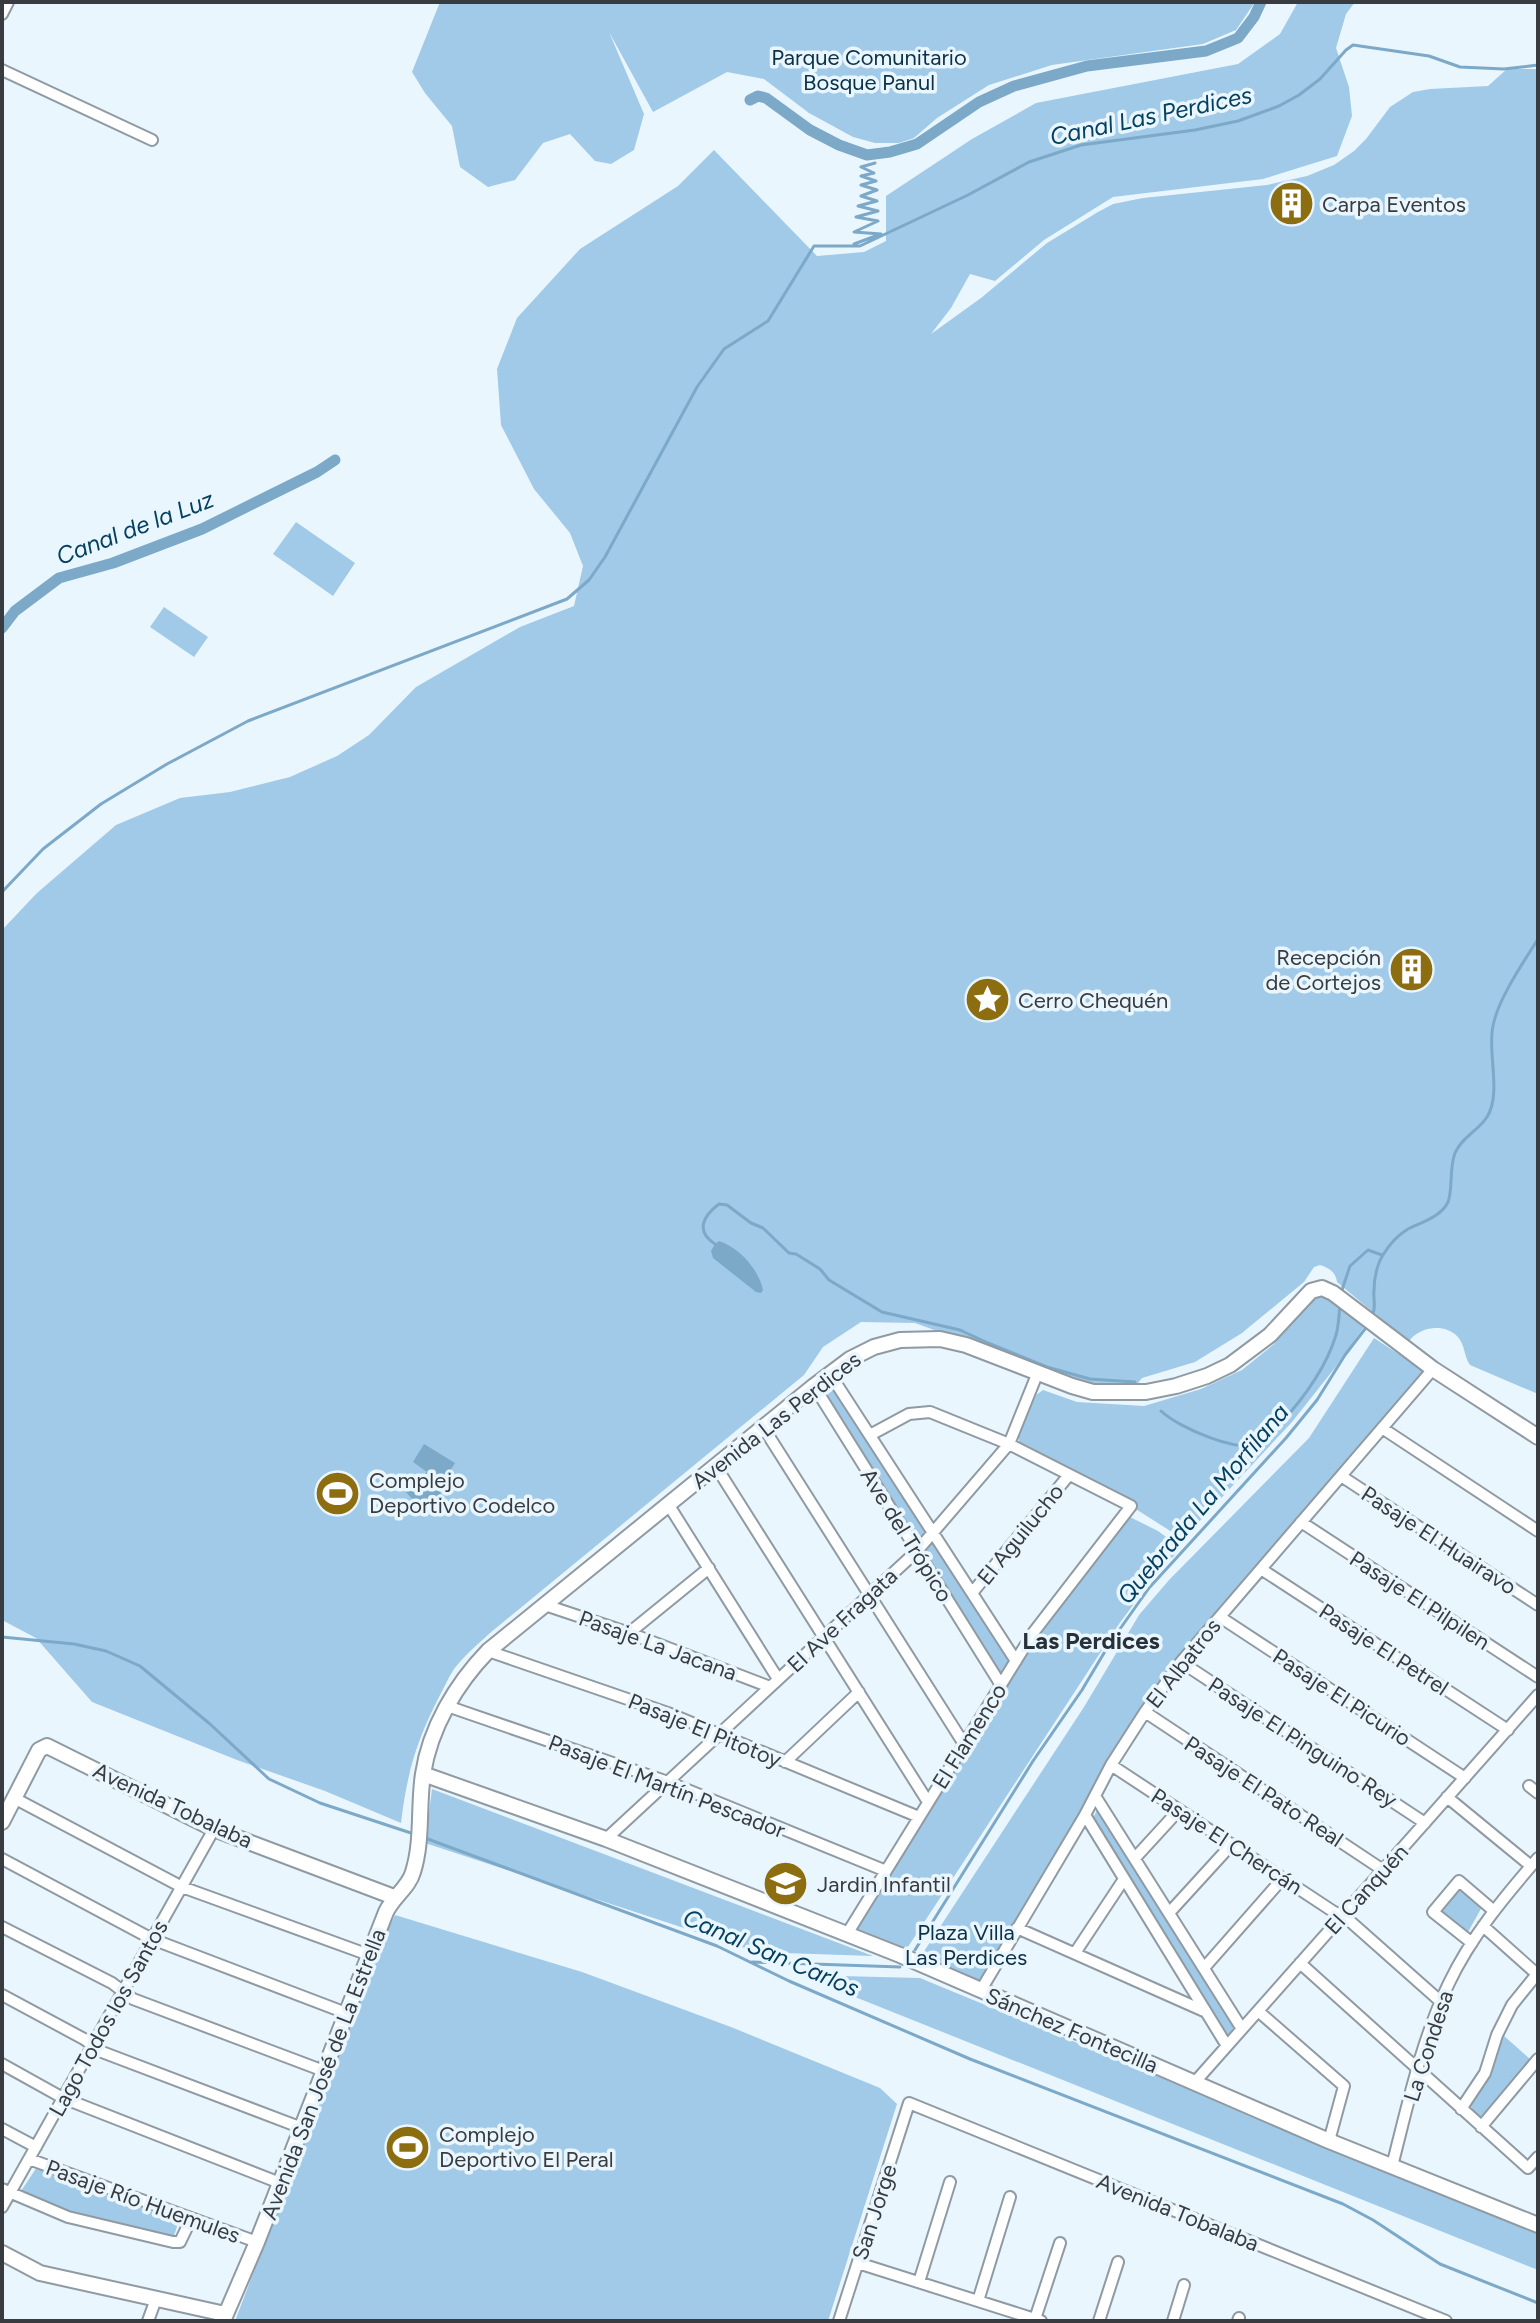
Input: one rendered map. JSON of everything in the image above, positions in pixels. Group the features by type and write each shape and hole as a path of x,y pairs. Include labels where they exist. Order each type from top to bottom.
{"street":[{"path":"2,14 8,2"},
{"path":"2,70 152,140"},
{"name":"Avenida Las Perdices","path":"420,1829 423,1774 432,1739 460,1685 488,1651 814,1386 850,1359 874,1347 900,1340 927,1338 966,1345 1093,1392 1146,1392 1176,1386 1230,1365 1270,1335 1315,1289 1329,1290 1433,1369"},
{"path":"1433,1369 1538,1437"},
{"name":"El Albatros","path":"981,1990 1085,1815 1111,1765 1181,1662 1433,1369"},
{"name":"El Ave Fragata","path":"606,1839 917,1551 1009,1444 1038,1372"},
{"name":"Ave del Trópico","path":"830,1374 1016,1661"},
{"name":"Ave del Trópico","path":"814,1386 1001,1685"},
{"path":"870,1435 909,1414 930,1412 1009,1444 1069,1475"},
{"path":"763,1427 964,1744"},
{"path":"1382,1428 1538,1531"},
{"path":"715,1465 928,1802"},
{"name":"El Flamenco","path":"847,1934 1016,1661 1050,1610 1131,1506 1069,1475"},
{"name":"El Aguilucho","path":"972,1593 1069,1475"},
{"name":"Pasaje El Huairavo","path":"1341,1476 1538,1605"},
{"path":"668,1504 709,1568 774,1683"},
{"name":"Pasaje El Pilpilen","path":"1301,1522 1538,1677"},
{"path":"629,1633 709,1568"},
{"name":"Pasaje El Petrel","path":"1261,1569 1508,1730"},
{"name":"Pasaje La Jacana","path":"545,1605 774,1683"},
{"name":"Pasaje El Picurio","path":"1220,1617 1465,1778"},
{"name":"Pasaje El Pitotoy","path":"488,1651 655,1708 919,1817"},
{"name":"Pasaje El Pinguino Rey","path":"1181,1662 1425,1823"},
{"path":"785,1762 859,1692"},
{"name":"El Canquén","path":"1195,2082 1538,1695"},
{"name":"Pasaje El Martín Pescador","path":"447,1706 668,1782 886,1871"},
{"name":"Pasaje El Pato Real","path":"1145,1712 1383,1870"},
{"name":"Avenida Tobalaba","path":"14,1798 42,1746 53,1748 214,1829 394,1897"},
{"name":"Pasaje El Chercán","path":"1111,1765 1343,1915 1440,2001"},
{"name":"Sánchez Fontecilla","path":"423,1774 606,1839 847,1934 1329,2141 1538,2225"},
{"path":"1095,1796 1242,2029"},
{"path":"1447,1797 1535,1862"},
{"path":"2,1822 14,1798 182,1887 369,1955"},
{"path":"1135,1858 1179,1810"},
{"path":"1085,1815 1227,2046"},
{"name":"Lago Todos los Santos","path":"2,2207 6,2191 36,2147 214,1829"},
{"name":"Avenida San José de La Estrella","path":"224,2318 257,2242 386,1912 414,1870 420,1829"},
{"path":"1169,1913 1232,1844"},
{"path":"2,1859 152,1939 346,2013"},
{"name":"La Condesa","path":"1392,2166 1417,2070 1440,2001 1483,1926 1535,1862"},
{"path":"1204,1968 1283,1878"},
{"path":"1075,1953 1124,1879"},
{"path":"1472,1943 1433,1912 1459,1881 1494,1911"},
{"path":"1483,1926 1535,1972"},
{"path":"2,1927 112,1983 136,2001 324,2071"},
{"path":"1017,1928 1206,2011"},
{"path":"1461,2109 1485,2073 1497,2035 1512,2005 1535,1972 1538,1956"},
{"path":"1300,1963 1528,2168 1538,2157"},
{"path":"2,1995 102,2052 302,2128"},
{"path":"1258,2011 1344,2086 1329,2141"},
{"path":"1481,2127 1538,2059"},
{"path":"2,2064 63,2098 280,2183"},
{"name":"Avenida Tobalaba","path":"909,2103 1441,2320"},
{"name":"San Jorge","path":"839,2321 909,2103"},
{"name":"Pasaje Río Huemules","path":"2,2129 36,2147"},
{"name":"Pasaje Río Huemules","path":"29,2159 257,2242"},
{"path":"919,2282 950,2182"},
{"path":"6,2191 68,2217 173,2242 180,2242 191,2219"},
{"path":"978,2301 1010,2197"},
{"path":"858,2263 1038,2320 1060,2243"},
{"path":"2,2253 40,2273 224,2318"},
{"path":"1099,2321 1118,2262"},
{"path":"1173,2321 1184,2285"},
{"path":"148,2321 156,2299"}],"green space":[{"name":"Parque Comunitario Bosque Panul","path":"440,2 1255,2 1236,30 1203,44 1052,65 989,85 937,118 914,138 899,143 875,143 853,137 809,113 764,79 727,72 653,112 609,32 644,114 634,150 611,164 595,161 570,134 543,143 515,180 488,187 460,167 452,126 412,72"},
{"path":"1298,2 1355,2 1346,14 1336,48 1349,87 1352,116 1337,156 1263,179 1113,197 1044,240 995,281 970,274 951,308 931,334 981,298 1047,243 1113,204 1267,185 1307,176 1334,165 1354,151 1390,107 1413,92 1488,86 1507,69 1538,69 1538,1394 1470,1365 1460,1339 1446,1329 1432,1328 1406,1340 1337,1282 1332,1271 1320,1265 1314,1267 1304,1282 1242,1333 1195,1362 1142,1378 1131,1392 1091,1387 915,1323 861,1322 823,1347 804,1375 462,1659 448,1679 418,1743 401,1823 92,1702 36,1638 2,1620 2,930 37,893 116,825 180,798 230,792 290,777 337,756 369,735 416,687 520,627 574,606 583,566 570,533 534,489 501,425 497,369 517,318 580,249 678,186 714,150 817,256 864,252 886,241 886,196 972,139 1036,103 1238,64 1280,34"},
{"path":"296,522 355,563 333,596 273,554"},
{"path":"164,607 208,637 194,657 150,627"},
{"path":"1321,1293 1366,1324 1292,1422 1183,1539 1131,1506 1021,1449 1018,1437 1036,1395 1043,1390 1077,1402 1144,1406 1201,1389 1242,1370 1274,1344 1312,1299"},
{"name":"Plaza Villa Las Perdices","path":"1374,1338 1426,1372 1150,1696 980,1986 919,1959 1084,1707 1139,1615 1169,1580 1309,1438"},
{"path":"837,1387 1013,1662 1004,1678 823,1398"},
{"name":"Plaza Villa Las Perdices","path":"1128,1516 1158,1531 1181,1548 1150,1582 1119,1624 906,1950 903,1953 854,1933 1014,1671"},
{"path":"432,1789 873,1956 757,1952 425,1843"},
{"path":"1097,1810 1235,2027 1228,2036 1091,1822"},
{"path":"1459,1888 1464,1888 1483,1905 1467,1934 1443,1915 1443,1907"},
{"path":"395,1915 582,1972 731,2027 880,2088 897,2104 828,2321 235,2321 372,1962"},
{"path":"800,1975 920,1978 1538,2233 1538,2270"},
{"path":"1503,2035 1531,2060 1482,2120 1467,2106 1490,2075"},
{"path":"37,2167 179,2220 173,2239 54,2210 19,2194"}],"shaded area":[{"path":"719,1241 734,1248 747,1260 761,1282 761,1293 713,1258 711,1251"},
{"path":"424,1444 455,1463 438,1490 441,1493 422,1510 405,1491 427,1472 413,1462"}],"waterway":[{"path":"750,100 758,96 766,98 810,130 839,145 867,155 890,152 917,144 979,102 1014,86 1087,66 1206,51 1238,38 1261,2"},
{"name":"Canal Las Perdices","path":"2,892 43,849 101,804 248,721 567,599 589,580 605,557 697,387 724,349 768,321 814,246 860,246 968,195 1029,162 1081,145 1195,130 1238,121 1279,106 1320,79 1353,45 1429,56 1460,67 1504,69 1538,65"},
{"path":"854,244 881,234 854,232 878,221 856,217 878,211 858,206 877,201 861,196 877,190 861,185 876,181 861,176 874,173 861,167 875,163"},
{"name":"Canal de la Luz","path":"2,628 15,611 59,578 113,563 202,529 335,460"},
{"name":"Quebrada La Morfilana","path":"1373,1314 1375,1281 1381,1259 1401,1234 1445,1207 1455,1153 1487,1117 1494,1085 1492,1036 1496,1015 1512,981 1538,939"},
{"path":"715,1244 705,1234 705,1219 719,1204 727,1205 763,1228 789,1253 820,1269 829,1280 882,1312 960,1330 1047,1367 1090,1379 1135,1382"},
{"path":"1341,1293 1350,1266 1368,1250 1382,1255"},
{"path":"1161,1411 1195,1432 1226,1443 1254,1446 1264,1443 1320,1371 1336,1335 1340,1304"},
{"name":"Quebrada La Morfilana","path":"915,1950 1033,1761 1149,1588 1286,1438 1317,1400 1368,1325"},
{"name":"Canal San Carlos","path":"2,1637 74,1644 106,1651 140,1666 210,1724 269,1779 320,1803 414,1834"},
{"name":"Canal San Carlos","path":"425,1838 717,1946 789,1981 970,2059 1343,2204 1440,2264 1538,2303"},
{"name":"Quebrada La Morfilana","path":"752,1962 900,1967"}],"place":[{"name":"Carpa Eventos","path":"1291,204"},
{"name":"Recepción de Cortejos","path":"1412,970"},
{"name":"Cerro Chequén","path":"987,1000"},
{"name":"Complejo Deportivo Codelco","path":"338,1493"},
{"name":"Jardin Infantil","path":"786,1884"},
{"name":"Complejo Deportivo El Peral","path":"408,2147"}],"district":[{"name":"Las Perdices","path":"1091,1641"}]}
